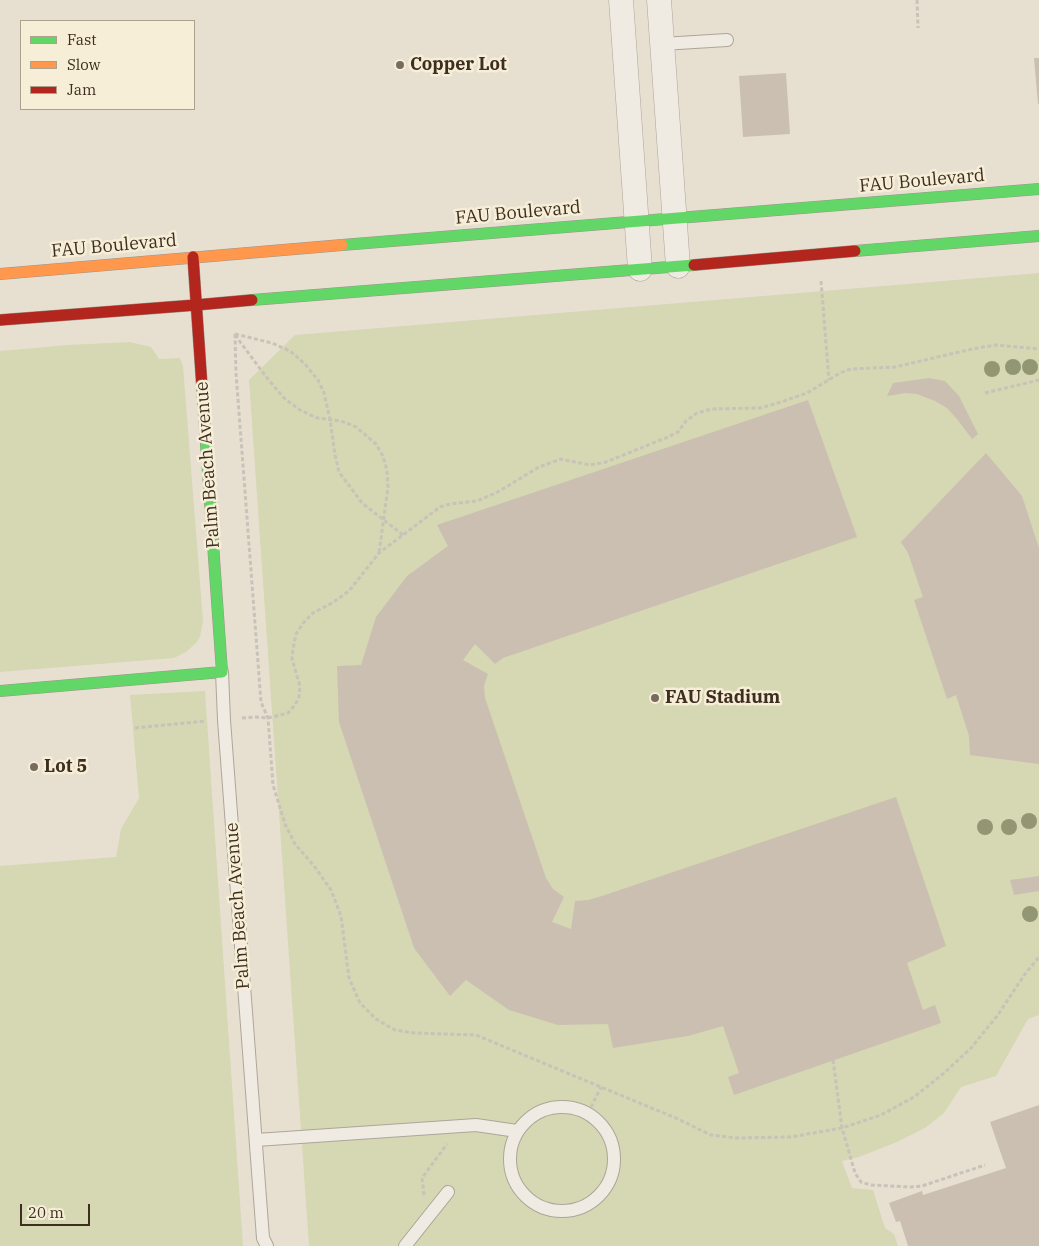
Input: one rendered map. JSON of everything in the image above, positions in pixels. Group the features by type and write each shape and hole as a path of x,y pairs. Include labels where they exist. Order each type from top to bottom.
{"street":[{"path":"621,0 640,270"},
{"path":"659,0 678,266"},
{"path":"624,47 662,44"},
{"name":"FAU Boulevard","path":"0,274 1039,189"},
{"path":"0,320 640,270 1039,236"},
{"name":"Palm Beach Avenue","path":"193,257 222,672"},
{"path":"0,691 222,672"}],"lane":[{"path":"662,44 727,40"},
{"name":"Palm Beach Avenue","path":"222,672 263,1238 267,1246"},
{"path":"570,1106 588,1113 603,1125 612,1143 614,1162 609,1181 596,1198 578,1209 556,1211 536,1205 520,1191 511,1171 510,1150 517,1131 531,1115 550,1107 570,1106"},
{"path":"256,1140 461,1126 517,1131"},
{"path":"406,1246 448,1192"}],"path":[{"path":"917,0 918,28"},
{"path":"821,281 829,380"},
{"path":"235,334 272,343 290,351 305,364 318,380 324,394 339,472 362,503 403,535"},
{"path":"235,334 284,399 300,410 317,418 341,421 356,427 376,444 383,456 387,471 388,487 379,553"},
{"path":"235,334 236,373 261,702 268,718 273,785 285,824 295,844 331,890 340,916 349,978 360,1003 376,1019 395,1030 414,1034 476,1036 601,1087 711,1135 736,1138 792,1137 842,1128 881,1115 914,1097 971,1048 997,1016 1025,974 1039,957"},
{"path":"135,728 256,717 268,718 288,713 295,706 299,697 300,686 292,659 296,634 304,622 313,612 332,603 349,591 379,553 440,507 477,501 496,493 539,467 562,459 590,464 606,462 678,432 686,421 697,414 712,409 760,408 807,393 840,372 851,369 895,367 996,345 1039,349"},
{"path":"985,393 1039,380"},
{"path":"833,1060 842,1128 855,1173 861,1182 871,1185 922,1186 985,1165"},
{"path":"588,1113 601,1087"},
{"path":"427,1220 422,1178 461,1126"}],"green space":[{"name":"FAU Stadium","path":"1039,273 1039,1015 1028,1019 996,1076 961,1087 944,1113 925,1128 897,1142 859,1157 842,1161 852,1188 873,1190 885,1228 894,1234 898,1246 309,1246 249,380 295,335"},
{"path":"130,342 151,347 159,359 180,358 183,366 203,621 200,637 186,652 174,658 0,672 0,351"},
{"path":"205,691 243,1246 0,1246 0,866 116,857 121,829 139,798 130,695"}],"building":[{"path":"1034,58 1039,58 1039,104 1038,104"},
{"path":"786,73 790,134 743,137 739,76"},
{"path":"929,378 945,381 959,396 978,434 972,439 947,408 935,401 917,394 906,393 887,396 893,383"},
{"path":"808,400 857,537 503,658 495,664 475,644 463,660 488,674 484,686 485,698 546,878 553,889 564,897 552,922 571,929 575,901 599,897 896,797 946,946 907,963 923,1010 935,1005 941,1023 734,1095 728,1077 739,1073 723,1026 688,1036 613,1048 608,1024 558,1025 509,1010 466,980 450,996 414,948 339,722 337,666 361,665 376,617 407,576 448,546 437,525"},
{"path":"986,453 1022,496 1039,548 1039,764 970,755 969,736 956,695 947,699 914,600 923,597 908,553 901,542"},
{"path":"1039,876 1039,891 1014,895 1010,880"},
{"path":"1039,1105 1039,1246 908,1246 900,1221 896,1222 889,1203 922,1191 923,1195 1006,1168 990,1122"}],"traffic: fast":[{"path":"342,245 1039,189"},
{"path":"855,251 1039,236"},
{"path":"252,300 694,265"},
{"path":"0,691 222,672 202,387"}],"traffic: slow":[{"path":"0,274 342,245"}],"traffic: jam":[{"path":"694,265 855,251"},
{"path":"193,257 202,387"},
{"path":"0,320 252,300"}],"place":[{"name":"Copper Lot","path":"400,65"},
{"name":"FAU Stadium","path":"655,698"},
{"name":"Lot 5","path":"34,767"}]}
